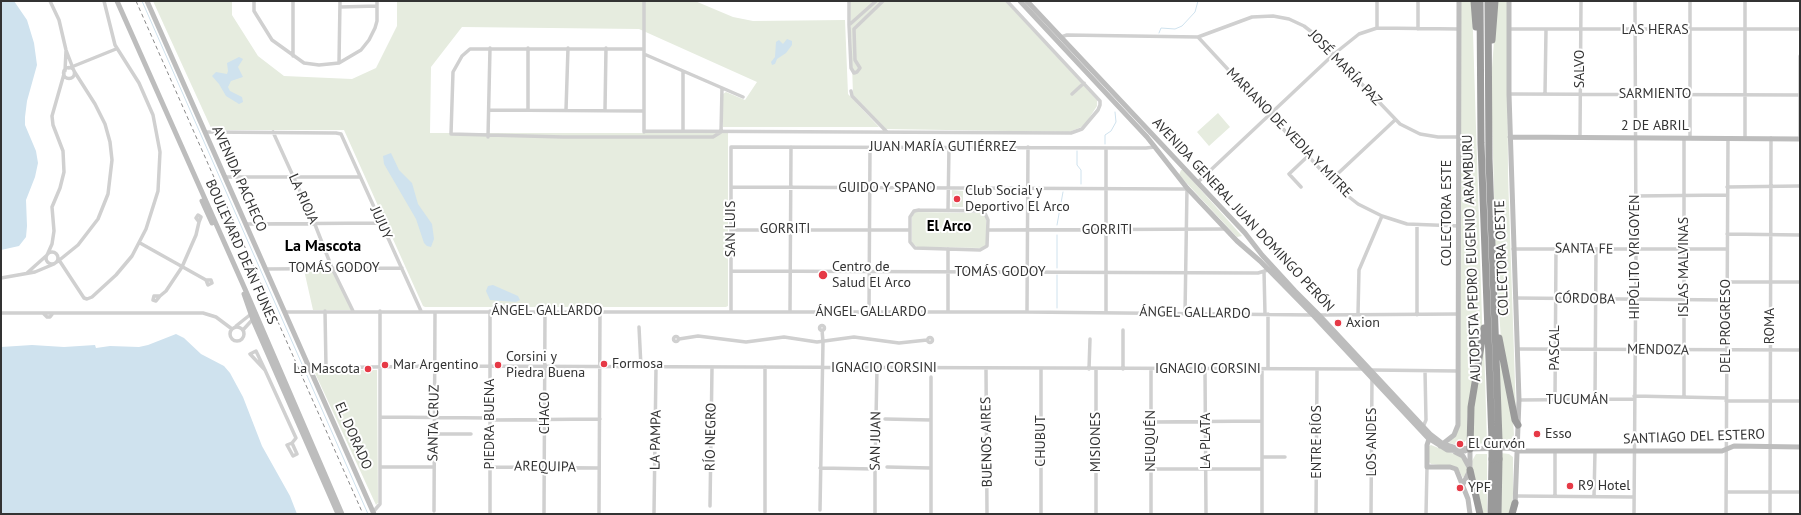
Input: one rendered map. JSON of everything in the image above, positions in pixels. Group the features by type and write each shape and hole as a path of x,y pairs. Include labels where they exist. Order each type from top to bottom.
{"highway":[{"path":"1474,1 1480,63"},
{"name":"AUTOPISTA PEDRO EUGENIO ARAMBURU","path":"1480,1 1480,63 1486,288 1495,440"},
{"name":"AUTOPISTA PEDRO EUGENIO ARAMBURU","path":"1488,1 1488,76 1494,284 1495,459 1498,514"},
{"path":"1488,76 1495,1"},
{"path":"1494,284 1498,333 1515,420 1518,425"},
{"path":"1470,449 1470,418 1483,341 1486,288"},
{"name":"AUTOPISTA PEDRO EUGENIO ARAMBURU","path":"1491,514 1495,459"},
{"path":"1470,470 1480,514"},
{"path":"1514,514 1515,499"}],"main road":[{"name":"BOULEVARD DEÁN FUNES","path":"113,1 254,316 303,436 338,514"},
{"name":"BOULEVARD DEÁN FUNES","path":"117,1 342,514"},
{"name":"AVENIDA PACHECO","path":"146,1 310,368"},
{"name":"AVENIDA GENERAL JUAN DOMINGO PERÓN","path":"1020,1 1155,147 1186,188 1266,271 1313,315 1430,436 1441,445 1452,451 1465,451 1470,449"},
{"name":"AVENIDA GENERAL JUAN DOMINGO PERÓN","path":"1027,1 1198,182 1272,266 1371,370 1430,436"},
{"name":"COLECTORA ESTE","path":"1441,445 1454,435 1458,425 1459,1"},
{"name":"COLECTORA OESTE","path":"1509,1 1510,137 1519,400 1515,499"},
{"name":"2 DE ABRIL","path":"1510,137 1800,139"},
{"path":"1176,176 1179,168 1184,168"},
{"path":"1237,241 1243,240 1245,234"},
{"name":"EL DORADO","path":"310,368 374,513"},
{"path":"1430,436 1427,467 1450,467 1456,469 1470,504 1470,514"},
{"name":"AVENIDA GENERAL JUAN DOMINGO PERÓN","path":"1441,445 1470,449"},
{"name":"SANTIAGO DEL ESTERO","path":"1470,449 1510,448 1516,450 1555,451 1722,451 1734,446 1800,447"},
{"path":"1463,484 1470,470 1470,449"},
{"path":"1452,451 1463,456 1468,462 1470,470"}],"street":[{"path":"50,1 59,20 74,76 63,82"},
{"path":"52,244 58,258 57,262 82,296 87,299 98,292 116,275 132,256 140,243 151,217 158,191 160,162 156,126 147,99 139,83 116,49 104,1"},
{"path":"254,1 254,11 275,43 304,63 327,65 339,63 361,50 369,40 377,21 377,1"},
{"path":"293,1 293,56"},
{"path":"339,63 340,1"},
{"path":"643,137 644,1"},
{"path":"849,1 851,68 853,72 859,70 860,66 855,60 854,29 883,1"},
{"path":"849,25 876,1"},
{"path":"644,131 1071,133 1085,126 1100,105 1100,101 1007,1"},
{"path":"1377,1 1377,28"},
{"path":"1418,1 1418,29"},
{"name":"SALVO","path":"1580,137 1581,1"},
{"name":"HIPÓLITO YRIGOYEN","path":"1634,514 1634,349 1636,250 1635,1"},
{"path":"1690,1 1690,138"},
{"path":"1745,138 1746,1"},
{"path":"340,7 378,6"},
{"name":"JOSÉ MARÍA PAZ","path":"1061,37 1075,35 1198,36 1243,19 1273,16 1289,19 1304,26 1334,54 1395,120 1406,128 1420,134 1438,137 1459,137"},
{"path":"1198,182 1334,54 1359,34 1377,28 1459,29"},
{"name":"LAS HERAS","path":"1509,29 1800,29"},
{"path":"1545,94 1546,30"},
{"name":"MARIANO DE VEDIA Y MITRE","path":"1198,36 1308,156 1331,180 1358,204 1382,216 1399,222 1417,225 1459,226"},
{"path":"644,49 474,48 467,51 455,67 451,82 452,135 713,137 721,131"},
{"path":"488,136 490,48"},
{"path":"528,48 528,110"},
{"path":"566,110 568,48"},
{"path":"605,110 606,48"},
{"path":"64,73 116,49"},
{"path":"25,274 47,255 52,244 54,227 52,207 62,183 65,159 62,145 53,125 52,116 63,82 66,50"},
{"path":"644,54 743,97"},
{"path":"1800,56 1800,136"},
{"path":"1,278 40,270 57,262 66,255 83,240 98,219 108,194 112,172 112,151 105,124 95,104 72,69"},
{"path":"683,72 683,131"},
{"path":"64,73 70,78 79,81"},
{"path":"1072,94 1084,84"},
{"path":"721,131 722,88"},
{"path":"851,90 852,96 886,131"},
{"name":"SARMIENTO","path":"1509,94 1800,95"},
{"path":"489,110 643,111"},
{"path":"1331,180 1395,120"},
{"path":"205,132 273,132"},
{"name":"JUJUY","path":"273,132 341,134 421,311"},
{"name":"LA RIOJA","path":"273,132 314,222 332,268 353,311"},
{"name":"ISLAS MALVINAS","path":"1684,138 1684,397"},
{"name":"DEL PROGRESO","path":"1726,514 1726,282 1728,138"},
{"name":"ROMA","path":"1770,514 1771,138"},
{"name":"JUAN MARÍA GUTIÉRREZ","path":"731,147 1155,147"},
{"name":"SAN LUIS","path":"731,147 732,311"},
{"path":"790,312 791,147"},
{"path":"869,312 870,147"},
{"path":"948,210 949,147"},
{"path":"1027,312 1028,147"},
{"path":"1106,148 1106,312"},
{"path":"1301,187 1289,174 1308,156"},
{"path":"225,177 360,177"},
{"path":"1727,187 1800,186"},
{"name":"GUIDO Y SPANO","path":"731,188 1186,188"},
{"path":"1185,314 1186,188"},
{"path":"1635,196 1727,195"},
{"path":"948,210 984,211 988,216 988,242 984,249 915,248 910,242 910,217 914,211 948,210"},
{"path":"1358,314 1359,270 1382,216"},
{"path":"160,296 182,267 196,235 199,222"},
{"path":"246,224 314,222 381,223"},
{"path":"1417,225 1417,314"},
{"name":"GORRITI","path":"988,230 1226,229"},
{"name":"GORRITI","path":"731,230 910,230"},
{"path":"1727,234 1800,234"},
{"path":"140,243 206,280"},
{"path":"948,249 948,312"},
{"name":"SANTA FE","path":"1513,249 1727,249"},
{"name":"PASCAL","path":"1555,400 1556,249"},
{"path":"1594,400 1596,249"},
{"path":"47,255 56,253 66,255"},
{"path":"47,255 47,261 57,262"},
{"name":"TOMÁS GODOY","path":"266,269 402,268"},
{"name":"TOMÁS GODOY","path":"731,271 1258,273 1266,271"},
{"path":"1266,271 1268,369"},
{"path":"1726,282 1800,282"},
{"name":"CÓRDOBA","path":"1515,298 1726,300"},
{"path":"325,311 326,367"},
{"path":"374,513 380,504 380,311"},
{"name":"PIEDRA BUENA","path":"490,311 490,514"},
{"name":"ÁNGEL GALLARDO","path":"285,312 732,311 1106,312 1313,315 1458,314"},
{"name":"SANTA CRUZ","path":"434,512 435,312"},
{"name":"CHACO","path":"544,514 545,312"},
{"path":"600,312 600,513"},
{"path":"1,313 43,313 47,317 50,317 53,313 203,313 216,317 232,329"},
{"path":"254,316 243,330 244,334 242,339 235,340 230,335 232,329 254,316"},
{"path":"236,326 243,330"},
{"path":"640,327 642,368"},
{"path":"820,510 822,330"},
{"path":"1123,330 1123,369"},
{"path":"679,339 698,336 752,342 784,337 823,342 858,337 899,342 927,340"},
{"path":"1089,369 1090,339"},
{"name":"MENDOZA","path":"1517,349 1800,350"},
{"path":"265,370 250,354 256,351 265,370 296,438"},
{"name":"IGNACIO CORSINI","path":"310,368 435,366 545,368 765,367 1458,371"},
{"path":"765,367 765,512"},
{"name":"LA PAMPA","path":"654,513 656,368"},
{"name":"RÍO NEGRO","path":"710,506 712,368"},
{"name":"SAN JUAN","path":"876,514 875,469 877,368"},
{"name":"BUENOS AIRES","path":"986,369 987,514"},
{"name":"CHUBUT","path":"1041,369 1041,514"},
{"name":"MISIONES","path":"1096,369 1096,514"},
{"name":"NEUQUÉN","path":"1150,514 1151,369"},
{"name":"LA PLATA","path":"1205,369 1206,514"},
{"path":"1262,369 1262,514"},
{"name":"ENTRE RÍOS","path":"1316,514 1317,370"},
{"name":"LOS ANDES","path":"1371,370 1371,514"},
{"path":"1423,427 1426,420 1425,371"},
{"path":"931,377 931,514"},
{"name":"TUCUMÁN","path":"1519,400 1594,400 1684,397 1800,401"},
{"path":"380,417 600,419"},
{"path":"885,419 930,420"},
{"path":"1151,422 1262,421"},
{"path":"434,434 470,434"},
{"path":"292,443 296,438 303,436"},
{"path":"1555,451 1555,496"},
{"path":"1594,497 1595,451"},
{"path":"1262,457 1285,457"},
{"name":"AREQUIPA","path":"490,466 599,468"},
{"path":"380,467 434,467"},
{"path":"1426,514 1427,467"},
{"path":"820,468 875,469"},
{"path":"887,468 930,468"},
{"path":"1151,469 1262,469"},
{"path":"1726,492 1800,492"},
{"path":"1515,499 1555,496 1634,497"}],"shaded area":[{"path":"153,1 232,1 232,15 258,56 284,76 352,79 376,68 397,26 397,1 695,1 733,17 753,21 845,20 848,94 879,127 723,127 723,94 726,92 745,100 757,82 639,29 462,27 431,67 430,133 728,133 728,306 425,307 423,306 344,130 212,130"},
{"path":"850,1 1005,1 1097,100 1097,106 1084,126 1069,132 886,129 853,95"},
{"path":"1461,1 1472,1 1482,328 1467,417 1467,439 1463,444 1458,445 1449,443 1458,431 1460,424"},
{"path":"1497,1 1507,1 1508,175 1516,413 1501,340 1496,266 1491,81"},
{"path":"1218,113 1230,127 1209,146 1197,132"},
{"path":"1181,170 1183,170 1242,236 1237,237 1179,175"},
{"name":"Club Social y Deportivo El Arco","path":"952,190 963,191 963,207 952,207"},
{"path":"915,212 983,213 986,218 986,245 982,248 917,247 912,243 912,217"},
{"path":"332,269 351,310 313,310 304,270"},
{"path":"1484,344 1487,443 1476,444 1472,439 1472,417"},
{"path":"1500,352 1513,420 1514,435 1510,444 1500,443"},
{"path":"318,370 377,370 378,503 376,505 315,373"},
{"path":"1431,445 1462,457 1467,466 1467,472 1463,478 1457,467 1431,464 1429,462 1429,446"},
{"path":"1501,453 1509,454 1513,457 1513,494 1511,514 1501,514"},
{"path":"1476,454 1487,454 1487,514 1482,514 1473,475 1472,461"}],"water":[{"path":"1,1 14,1 27,20 34,43 37,65 27,101 25,125 36,151 38,163 35,177 26,200 26,237 19,246 1,250"},
{"path":"787,39 792,41 792,45 786,53 777,59 775,64 772,65 771,62 775,57 776,42 779,40 783,44"},
{"path":"239,57 243,59 238,67 243,77 231,81 228,87 230,91 242,97 243,102 239,104 226,96 212,76 216,72 227,74 227,63"},
{"path":"391,153 399,170 412,183 418,204 432,224 434,239 431,247 424,243 416,219 384,164 383,156"},
{"path":"493,285 518,296 520,300 516,302 490,300 486,291 488,286"},
{"path":"176,334 184,338 201,354 224,366 230,373 243,397 262,446 290,496 297,514 3,514 1,512 1,347 32,345 64,347 95,345 96,348 110,346 139,347"}],"waterway":[{"path":"142,1 368,514"},
{"path":"1159,33 1161,28 1175,29 1182,26 1195,12 1198,1"},
{"path":"1105,144 1105,135 1111,131 1116,122 1115,112"},
{"path":"1077,151 1077,165 1081,170 1081,184"},
{"path":"1057,225 1063,192"},
{"path":"1057,235 1057,268"},
{"path":"1057,275 1057,308"}],"railway":[{"path":"136,1 363,514"}],"place":[{"name":"Club Social y Deportivo El Arco","path":"957,199"},
{"name":"Centro de Salud El Arco","path":"823,275"},
{"name":"Axion","path":"1338,323"},
{"name":"Formosa","path":"604,364"},
{"name":"Mar Argentino","path":"385,365"},
{"name":"Corsini y Piedra Buena","path":"498,365"},
{"name":"La Mascota","path":"368,369"},
{"name":"Esso","path":"1537,434"},
{"name":"El Curvón","path":"1460,444"},
{"name":"R9 Hotel","path":"1570,486"},
{"name":"YPF","path":"1460,488"}],"district":[{"name":"El Arco","path":"949,227"},
{"name":"La Mascota","path":"323,246"}]}
